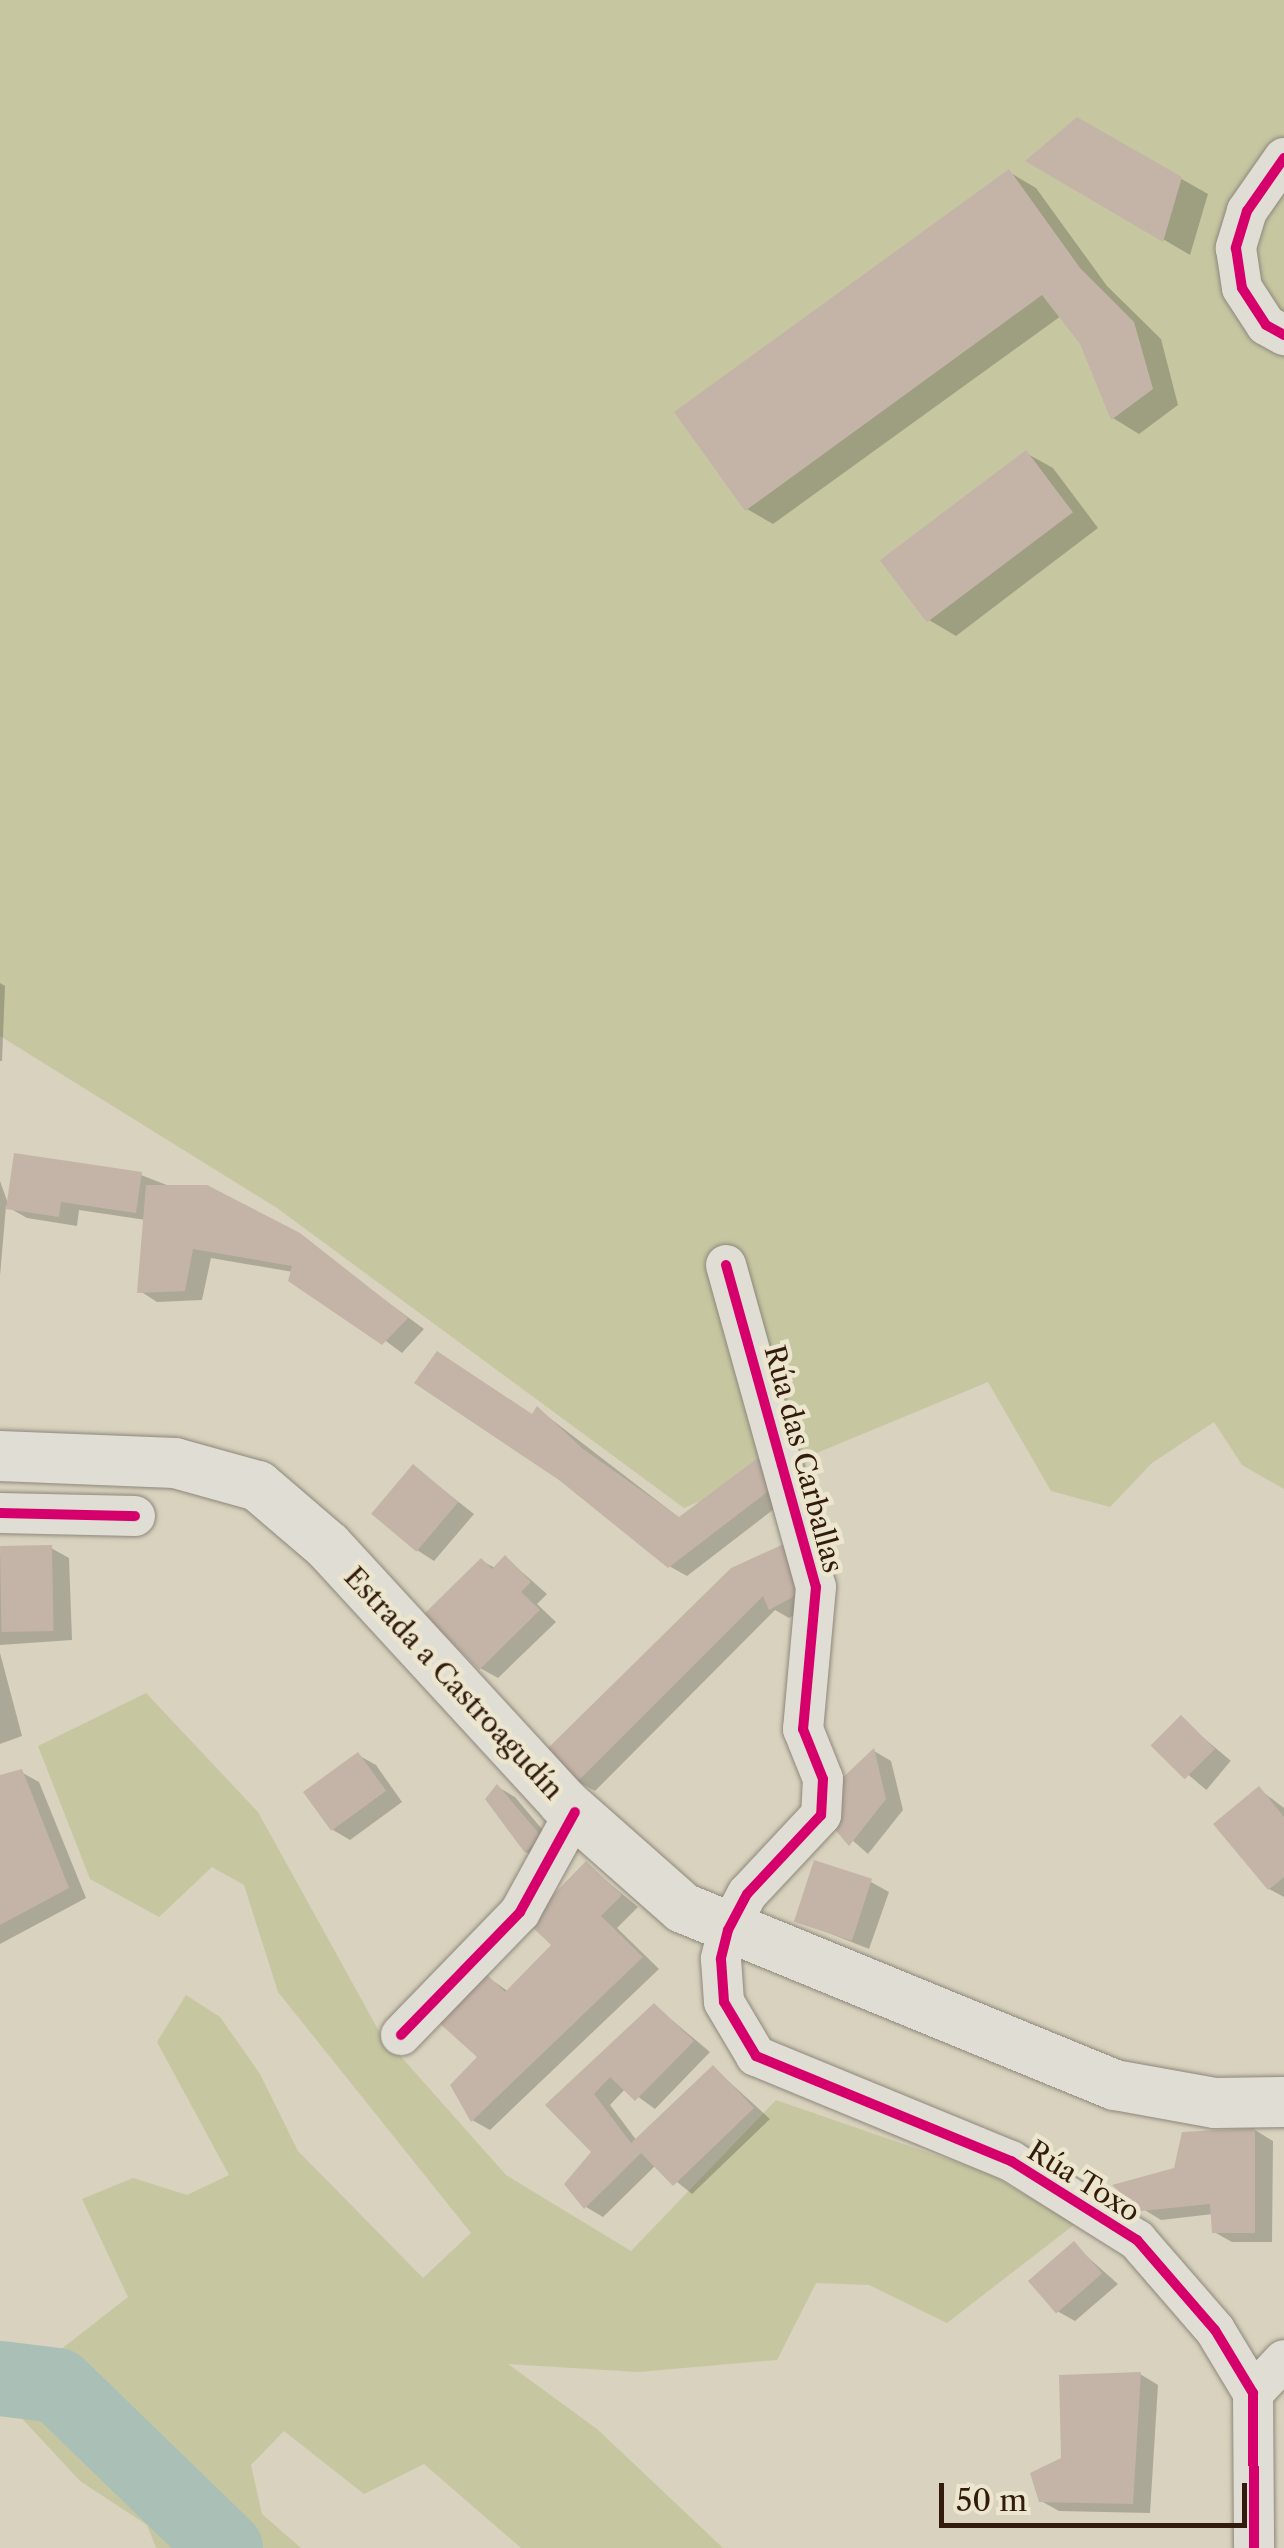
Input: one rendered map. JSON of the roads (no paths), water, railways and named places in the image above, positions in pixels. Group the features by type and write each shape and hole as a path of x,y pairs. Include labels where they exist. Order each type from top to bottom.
{"street":[{"path":"1284,158 1247,210 1236,248 1242,288 1266,325 1284,335"},
{"name":"Rúa das Carballas","path":"726,1265 816,1587 803,1729 824,1779 820,1815 748,1894 728,1930"},
{"name":"Estrada a Castroagudín","path":"0,1456 174,1464 258,1486 328,1546 575,1812 683,1908 728,1930 1115,2085 1215,2103 1284,2102"},
{"path":"0,1512 134,1516"},
{"path":"401,2035 520,1912 575,1812"},
{"name":"Rúa Toxo","path":"728,1930 721,1959 724,2002 756,2056 1011,2161 1137,2240 1215,2330 1254,2393"},
{"path":"1254,2548 1254,2393 1284,2360"}],"waterway":[{"path":"0,2378 57,2385 225,2548"}]}
